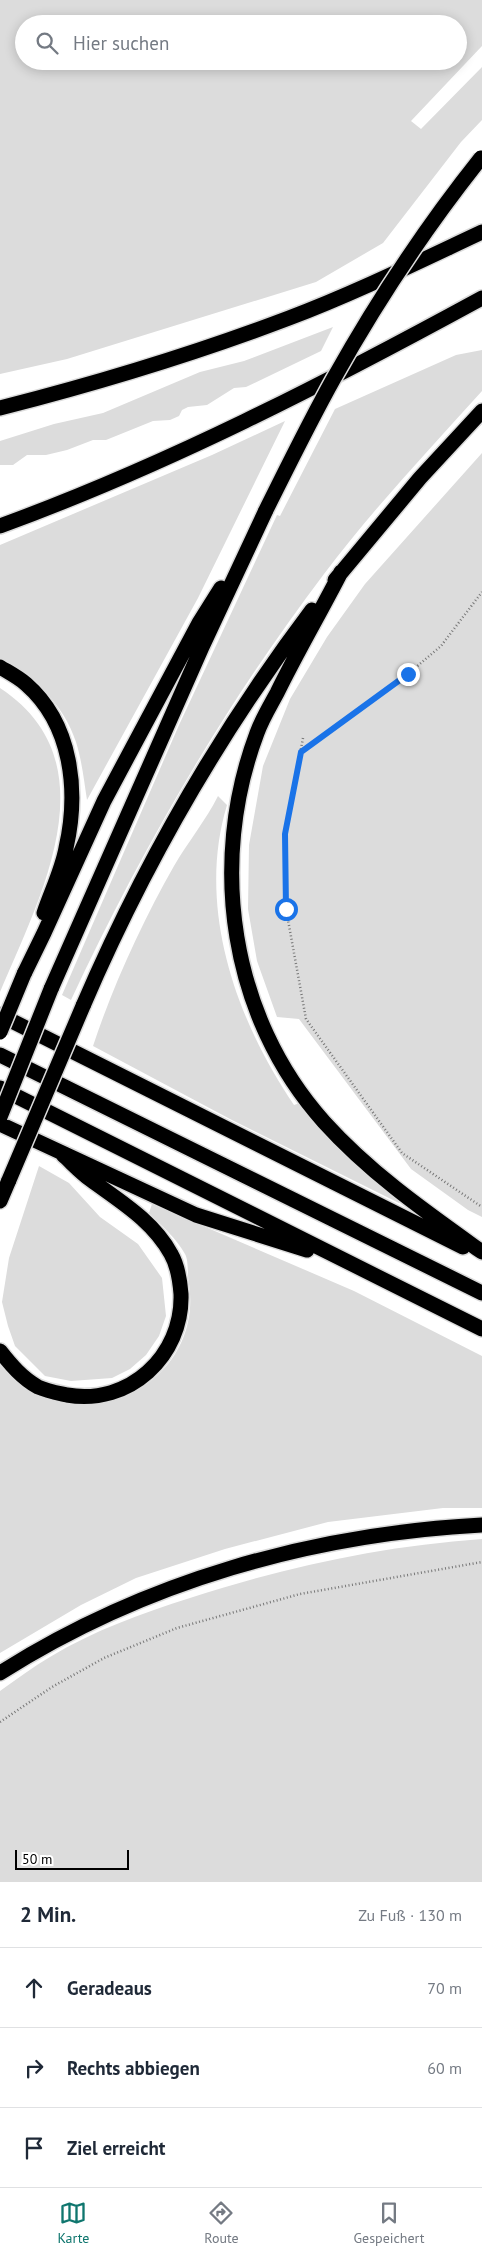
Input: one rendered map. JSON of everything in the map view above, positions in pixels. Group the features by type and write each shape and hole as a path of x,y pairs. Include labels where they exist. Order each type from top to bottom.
{"highway":[{"path":"0,1117 51,989 202,647 266,510 333,379 360,333 424,233 482,157"},
{"path":"0,408 82,387 173,359 289,318 381,280 482,232"},
{"path":"0,526 167,457 283,403 482,298"},
{"path":"0,1201 106,952 142,882 219,746 270,666 341,572 420,478 482,411"},
{"path":"0,1032 32,956 104,801 199,623 257,529"},
{"path":"341,572 258,732 240,789 232,844 231,886 235,934 242,970 277,1056 306,1100 343,1142 387,1182 482,1252"},
{"path":"0,667 26,683 47,707 60,734 70,762 72,799 66,848 32,956"},
{"path":"0,1015 482,1257"},
{"path":"0,1055 482,1293"},
{"path":"0,1088 482,1329"},
{"path":"0,1124 63,1155 196,1215 348,1263"},
{"path":"0,1351 21,1375 40,1388 57,1393 89,1397 106,1394 134,1383 158,1362 174,1338 181,1307 180,1284 173,1256 141,1216 89,1178 63,1155"},
{"path":"0,1672 42,1646 84,1624 144,1597 235,1566 332,1542 431,1528 482,1526"}],"path":[{"path":"301,752 408,674 441,646 482,592"},
{"path":"304,738 285,834 286,909 306,1019 402,1153 482,1207"},
{"path":"0,1722 52,1687 104,1658 177,1628 300,1594 482,1562"}],"shaded area":[{"path":"0,0 482,0 482,46 467,62 467,15 15,15 15,70 459,70 411,121 421,129 482,67 482,120 461,142 383,243 316,282 67,359 0,374"},
{"path":"333,327 321,351 246,387 234,388 207,405 188,407 182,410 179,416 170,420 153,421 106,440 93,440 67,450 46,455 27,455 13,465 0,465 0,441 54,424 103,413 200,372 244,361"},
{"path":"482,350 482,391 361,527 287,624 218,727 186,780 126,889 71,1000 62,995 179,725 277,515 280,516 335,409 456,355"},
{"path":"285,421 198,598 87,800 78,749 64,716 56,704 36,683 13,665 0,658 0,545 212,455"},
{"path":"482,453 482,1217 468,1210 411,1169 299,1019 277,1017 257,961 248,909 249,845 263,766 290,699 327,637 365,584"},
{"path":"0,688 34,718 53,753 60,792 57,832 47,874 33,915 0,992"},
{"path":"218,796 227,805 219,844 216,883 219,922 227,961 239,1000 255,1037 273,1072 294,1105 300,1103 347,1156 400,1201 399,1203 230,1119 93,1046 129,954 151,909 174,866"},
{"path":"39,1166 69,1183 100,1217 138,1244 162,1278 166,1316 159,1336 146,1355 130,1369 112,1378 71,1381 45,1376 15,1346 8,1326 2,1302 9,1258"},
{"path":"152,1204 354,1291 482,1356 482,1508 443,1508 328,1522 225,1549 136,1578 81,1605 0,1653 0,1365 20,1385 35,1394 64,1403 93,1404 121,1398 146,1385 166,1366 181,1343 189,1315 189,1284 185,1254 178,1243 149,1213"},
{"path":"482,1539 482,1882 0,1882 0,1691 66,1648 118,1623 226,1587 298,1568 371,1553 445,1542"}],"route":[{"path":"286,909 285,834 301,752 408,674"}]}
